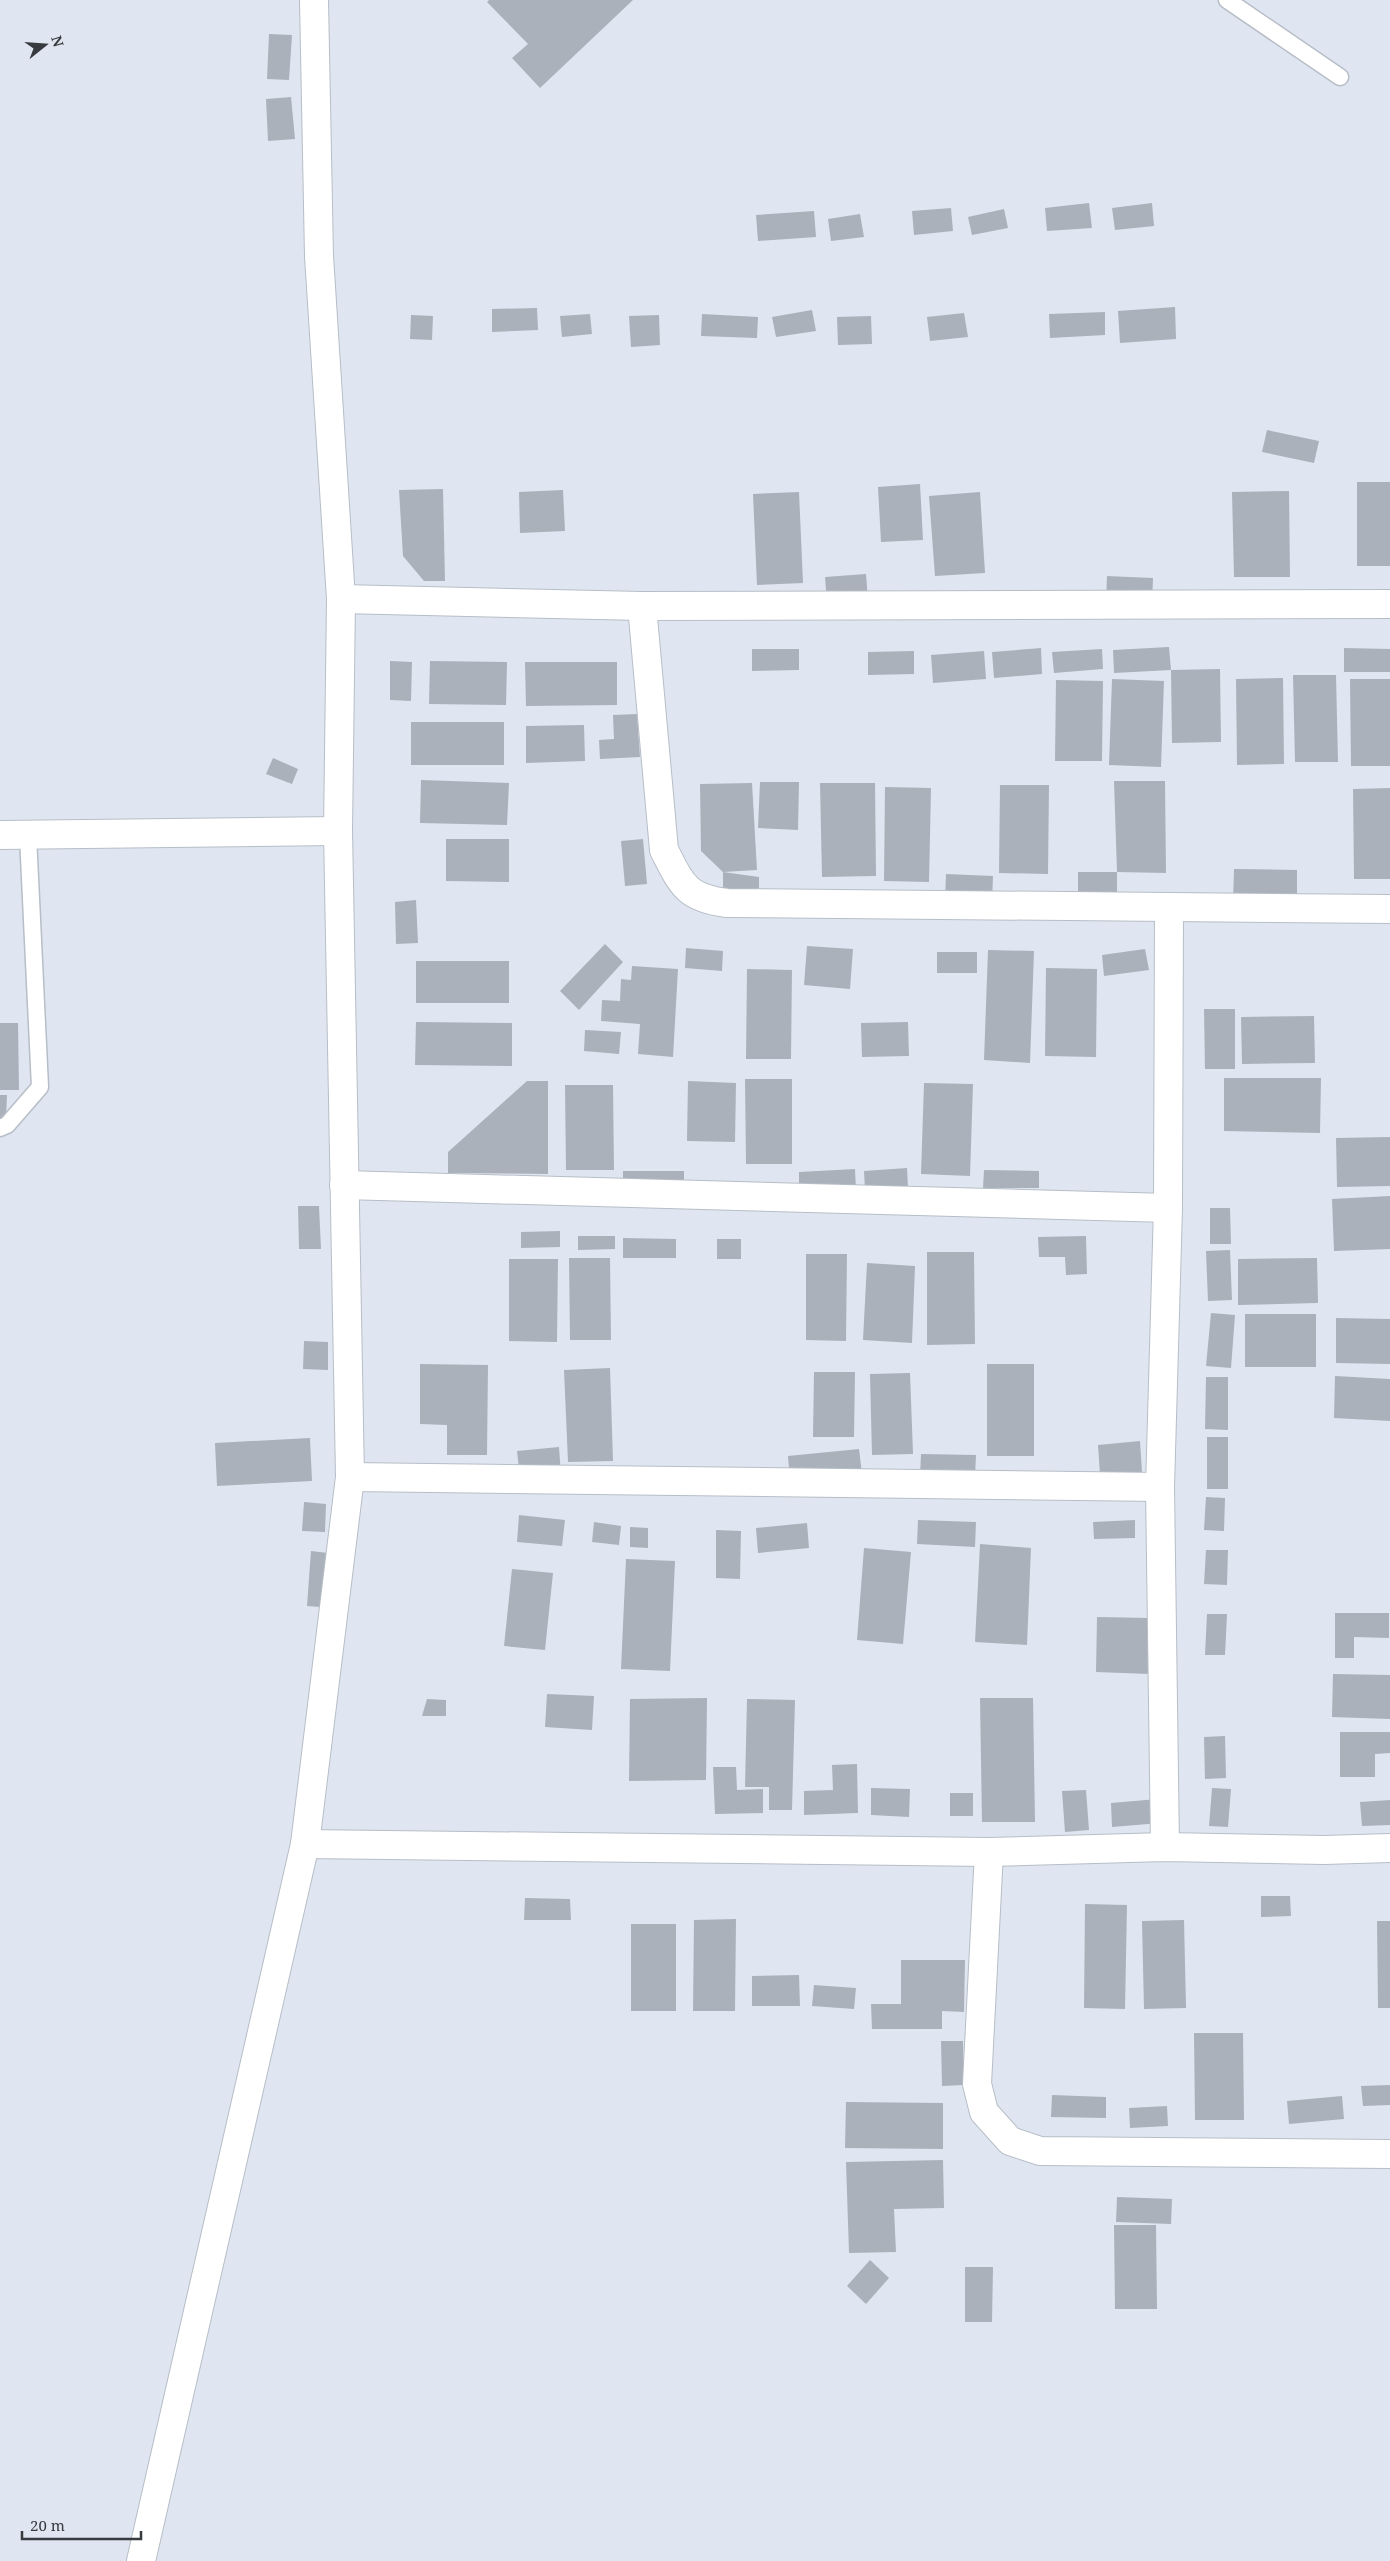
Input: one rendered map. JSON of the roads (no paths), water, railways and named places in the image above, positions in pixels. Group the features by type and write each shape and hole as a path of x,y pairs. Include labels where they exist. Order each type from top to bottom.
{"street":[{"path":"141,2561 305,1844 350,1477 338,832 341,599 319,256 314,0"},
{"path":"341,599 642,606 1390,604"},
{"path":"642,606 664,850 682,885 704,900 727,903 1169,909 1390,909"},
{"path":"0,836 338,832"},
{"path":"1165,1847 1160,1487 1168,1208 1169,909"},
{"path":"344,1186 1168,1208"},
{"path":"350,1477 1160,1487"},
{"path":"305,1844 989,1852 1165,1847 1324,1850 1390,1848"},
{"path":"989,1852 977,2084 984,2112 1010,2141 1040,2151 1390,2154"}],"lane":[{"path":"1228,0 1340,77"},
{"path":"0,1128 8,1125 40,1087 28,836"}]}
